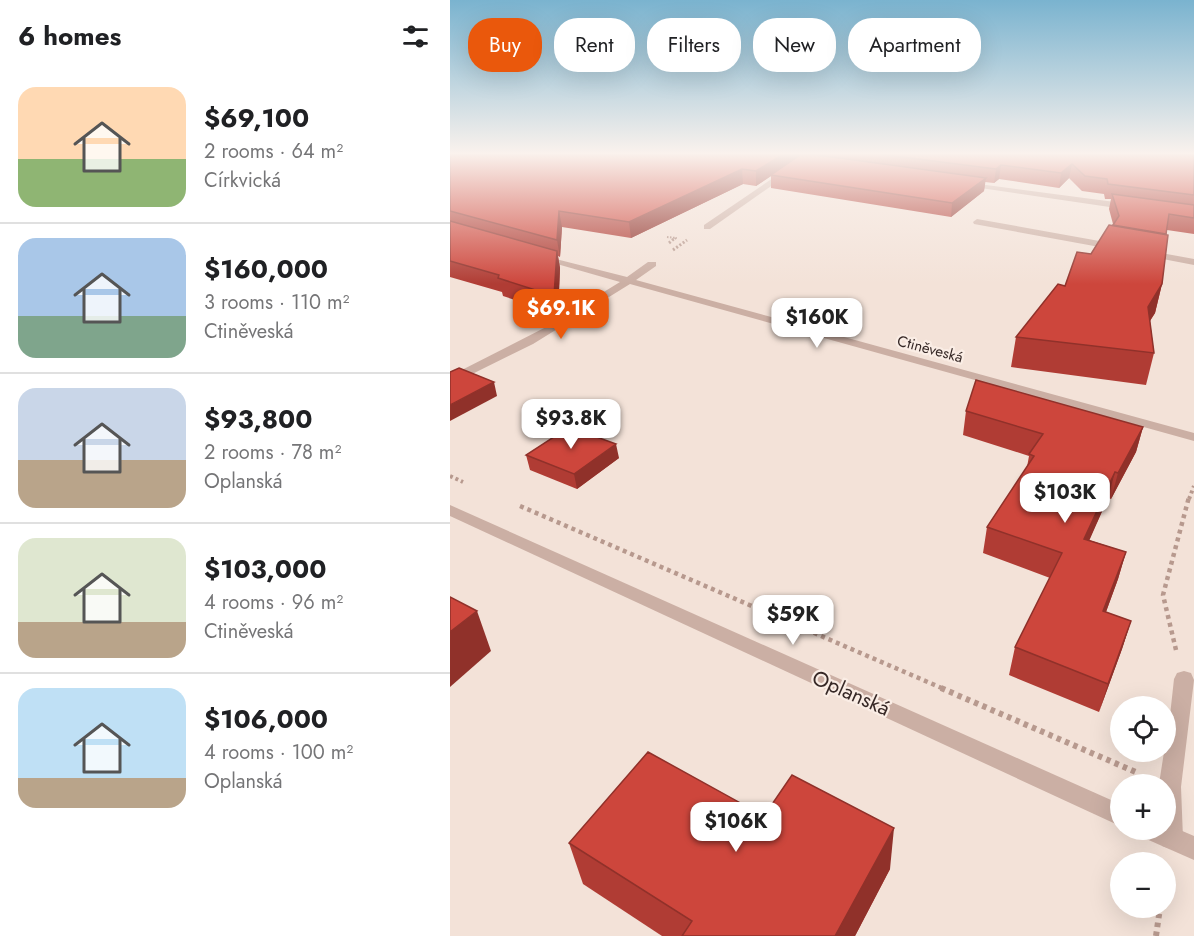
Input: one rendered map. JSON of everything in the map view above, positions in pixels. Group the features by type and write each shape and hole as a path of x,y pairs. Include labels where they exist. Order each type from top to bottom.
{"street":[{"path":"708,226 750,197"},
{"path":"1058,197 1135,208"},
{"path":"977,222 1124,249"},
{"path":"1136,251 1194,262"},
{"name":"Ctiněveská","path":"530,254 1194,437"},
{"path":"450,381 515,351 652,264"},
{"name":"Oplanská","path":"450,510 1110,810"},
{"path":"1172,774 1184,680"},
{"path":"1175,840 1194,848"}],"path":[{"path":"652,264 708,226"},
{"path":"450,476 472,486"},
{"path":"1184,680 1162,595 1194,486"},
{"path":"516,505 1141,774"},
{"path":"1156,936 1159,918"}],"building":[{"path":"450,197 683,197 629,222 559,211 557,240 450,211"},
{"path":"911,197 961,197 952,203"},
{"path":"1113,197 1132,197 1194,205 1194,218 1169,214 1166,234 1113,225 1119,216"},
{"path":"450,221 557,251 554,296 498,278 499,275 450,261"},
{"path":"1109,225 1168,235 1162,284 1148,307 1154,353 1016,337 1058,284 1065,286 1077,252 1091,254"},
{"path":"459,368 494,382 450,405 450,372"},
{"path":"976,380 1143,427 1118,473 1115,472 1084,539 1126,552 1103,611 1131,621 1108,684 1015,647 1062,553 987,527 1034,456 1029,454 1043,434 966,411"},
{"path":"569,427 616,444 574,474 526,455"},
{"path":"450,597 477,611 450,632"},
{"path":"648,752 764,816 792,775 894,828 835,936 682,936 692,921 569,843"}]}
